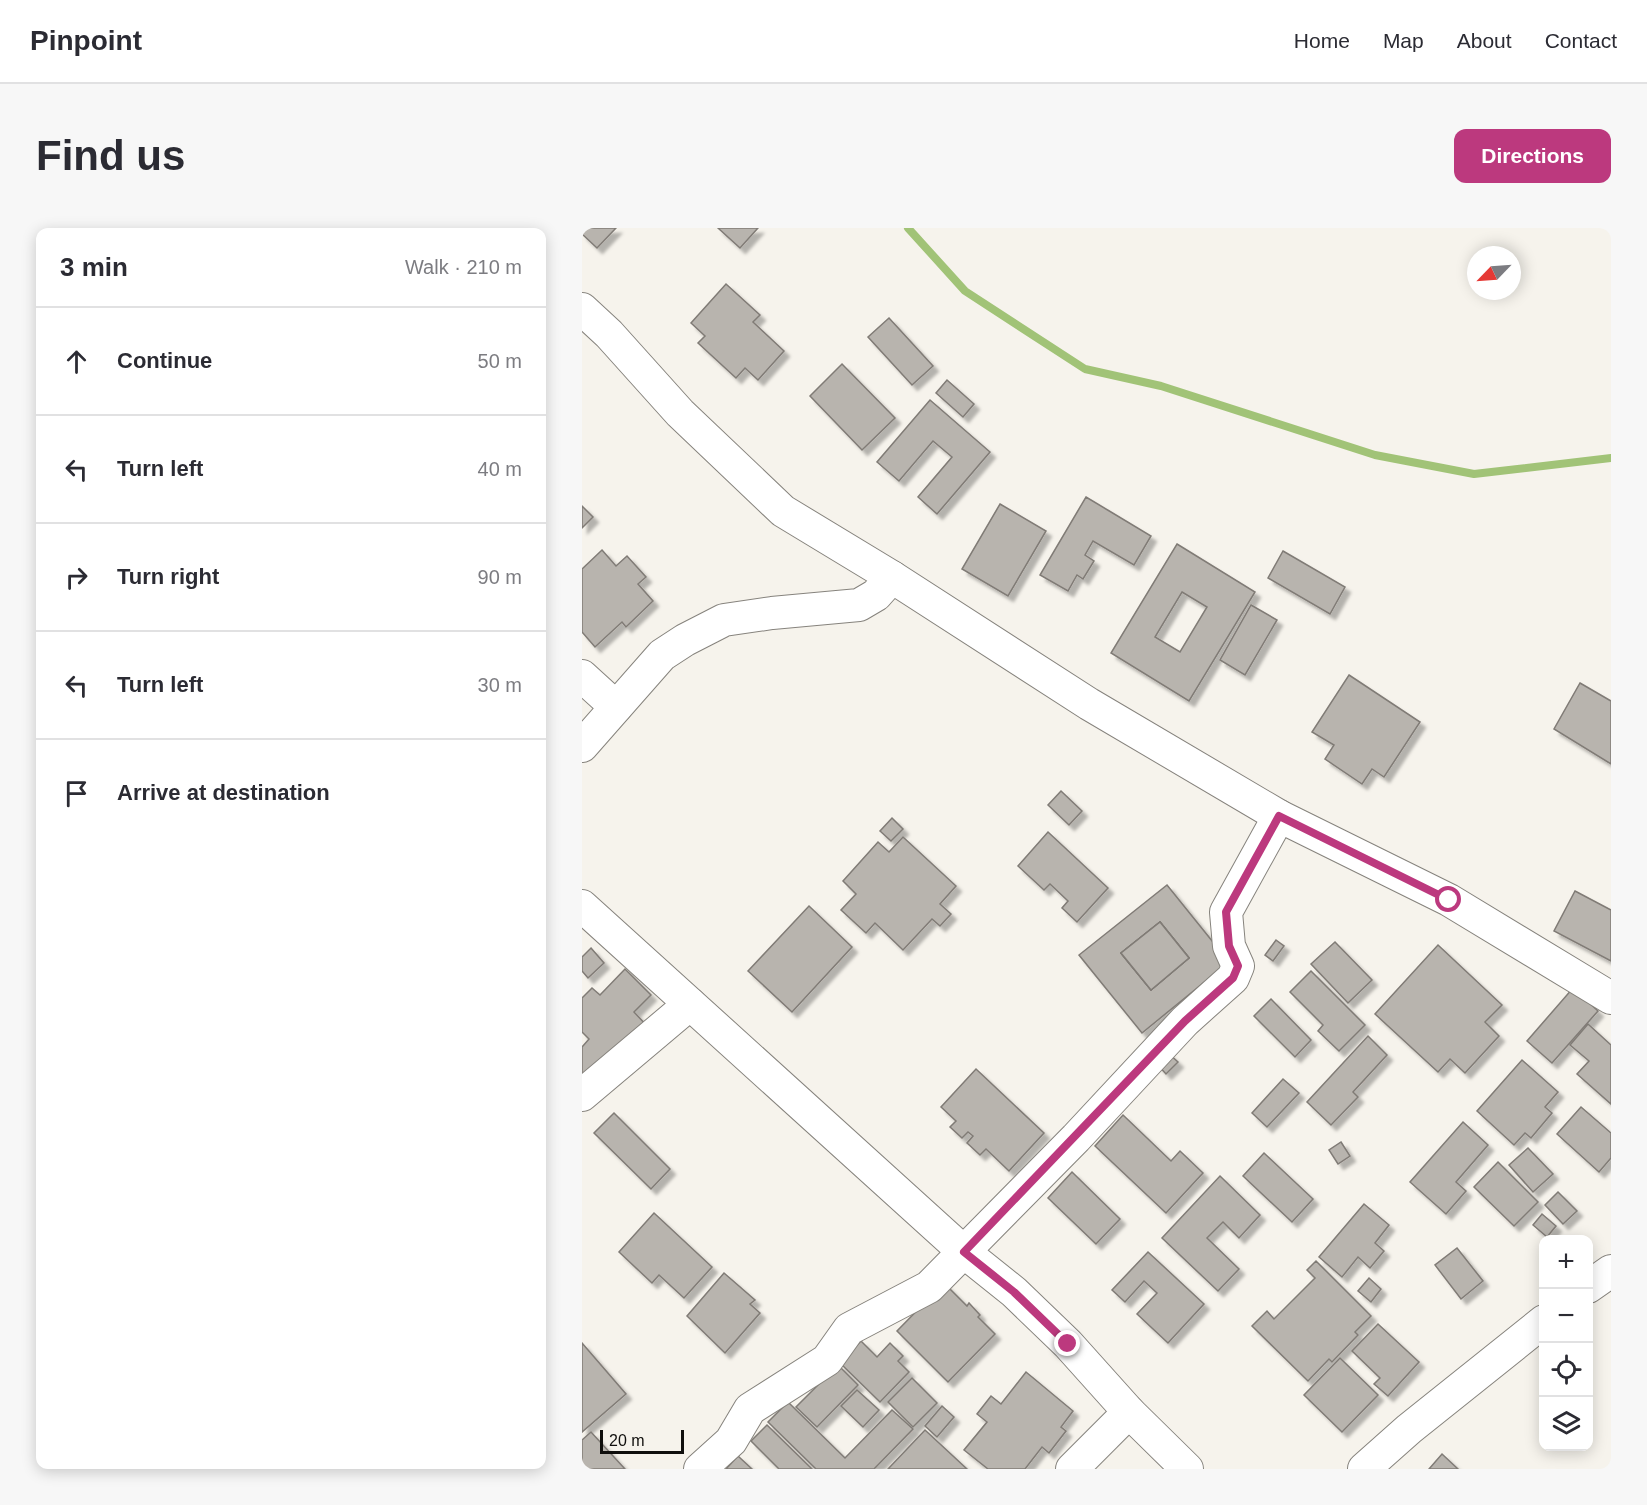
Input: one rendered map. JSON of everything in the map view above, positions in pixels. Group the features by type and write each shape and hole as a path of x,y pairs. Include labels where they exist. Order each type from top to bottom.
{"street":[{"path":"582,309 609,334 680,413 783,511 892,577 1089,704 1279,816 1449,900 1611,998"},
{"path":"582,746 662,655 685,640 724,620 859,605 876,595 892,577"},
{"path":"582,676 616,707"},
{"path":"700,1469 731,1441 750,1409 827,1360 849,1329 929,1287 1185,1021 1233,978 1238,966 1229,946 1226,912 1279,816"},
{"path":"582,906 964,1252 1014,1292 1068,1344 1130,1413 1187,1469"},
{"path":"582,1095 690,1004"},
{"path":"1593,1284 1611,1271"},
{"path":"1364,1469 1409,1429 1539,1325"},
{"path":"1072,1469 1130,1413"}],"building":[{"path":"582,228 616,228 597,248 582,234"},
{"path":"718,228 758,228 740,248"},
{"path":"726,284 760,315 753,322 784,351 758,380 745,368 736,378 698,343 705,336 691,323"},
{"path":"889,318 933,366 912,385 868,337"},
{"path":"842,364 895,418 862,450 810,396"},
{"path":"947,380 974,404 963,417 936,393"},
{"path":"930,400 990,452 937,514 918,497 952,457 933,441 899,481 877,462"},
{"path":"1086,497 1151,536 1134,565 1093,541 1085,555 1094,561 1083,579 1077,575 1068,591 1040,575"},
{"path":"1000,504 1046,531 1008,596 962,569"},
{"path":"582,506 593,517 582,528"},
{"path":"1177,544 1255,592 1189,701 1111,653","holes":["1182,592 1207,607 1180,652 1155,637"]},
{"path":"602,550 616,566 627,556 646,577 638,584 653,601 626,627 622,622 595,647 582,632 582,569"},
{"path":"1283,551 1345,587 1330,614 1268,578"},
{"path":"1251,605 1277,620 1245,675 1220,660"},
{"path":"1349,675 1420,722 1384,777 1372,769 1362,784 1325,759 1334,745 1312,732"},
{"path":"1580,683 1611,701 1611,764 1554,729"},
{"path":"1061,791 1082,811 1069,825 1048,805"},
{"path":"892,818 903,829 891,841 880,831"},
{"path":"1048,832 1108,888 1077,922 1062,908 1068,901 1050,884 1044,890 1018,866"},
{"path":"903,837 956,886 940,904 951,914 940,926 932,919 903,950 875,923 866,933 841,910 856,894 843,881 878,842 889,852"},
{"path":"1167,885 1229,962 1142,1033 1079,955","holes":["1160,922 1189,958 1151,990 1121,953"]},
{"path":"1575,891 1611,910 1611,961 1554,931"},
{"path":"809,906 852,947 792,1012 748,971"},
{"path":"1160,922 1189,958 1151,990 1121,953"},
{"path":"1160,922 1189,958 1151,990 1121,953"},
{"path":"1160,922 1189,958 1151,990 1121,953"},
{"path":"1276,940 1284,946 1273,961 1265,955"},
{"path":"1335,942 1372,980 1348,1003 1311,964"},
{"path":"1438,945 1502,1005 1485,1022 1499,1036 1465,1073 1450,1059 1438,1072 1375,1014"},
{"path":"591,948 604,963 588,978 582,971 582,957"},
{"path":"625,969 651,995 634,1012 649,1028 582,1088 582,1047 589,1039 582,1032 582,998 592,988 600,995"},
{"path":"1311,971 1365,1025 1339,1051 1318,1031 1323,1025 1290,992"},
{"path":"1573,988 1598,1011 1552,1063 1527,1041"},
{"path":"1271,999 1311,1040 1295,1057 1254,1016"},
{"path":"1588,1024 1611,1045 1611,1104 1577,1074 1589,1061 1570,1045"},
{"path":"1368,1036 1387,1055 1353,1092 1358,1097 1331,1125 1307,1102"},
{"path":"1167,1052 1178,1062 1166,1074 1156,1063"},
{"path":"1522,1060 1558,1092 1545,1107 1552,1113 1531,1138 1525,1133 1514,1145 1477,1111"},
{"path":"976,1069 1044,1133 1009,1171 986,1149 980,1155 967,1143 973,1136 968,1132 962,1138 950,1127 956,1121 941,1107"},
{"path":"1283,1079 1299,1093 1267,1127 1252,1113"},
{"path":"1581,1107 1611,1133 1611,1158 1599,1172 1557,1134"},
{"path":"614,1113 670,1169 651,1189 594,1133"},
{"path":"1123,1115 1171,1161 1180,1151 1203,1173 1166,1213 1095,1146"},
{"path":"1463,1122 1488,1145 1456,1182 1466,1191 1446,1214 1410,1182"},
{"path":"1341,1142 1350,1156 1338,1164 1329,1150"},
{"path":"1528,1148 1553,1174 1533,1192 1509,1165"},
{"path":"1264,1153 1313,1199 1292,1222 1243,1176"},
{"path":"1498,1162 1538,1202 1514,1226 1474,1187"},
{"path":"1072,1172 1120,1219 1096,1244 1048,1198"},
{"path":"1220,1176 1260,1215 1239,1238 1223,1222 1207,1238 1239,1269 1218,1291 1162,1238"},
{"path":"1558,1192 1577,1211 1563,1224 1545,1205"},
{"path":"1364,1204 1389,1225 1375,1243 1384,1251 1370,1268 1358,1257 1342,1277 1319,1257"},
{"path":"654,1213 712,1267 684,1298 659,1275 652,1283 619,1252"},
{"path":"1542,1214 1556,1226 1549,1235 1545,1235 1533,1225"},
{"path":"1457,1248 1483,1281 1461,1299 1435,1265"},
{"path":"1148,1252 1204,1304 1168,1343 1137,1314 1157,1293 1144,1281 1125,1302 1112,1290"},
{"path":"1316,1261 1371,1316 1355,1332 1358,1335 1332,1362 1329,1359 1308,1381 1252,1326 1267,1311 1274,1319 1315,1278 1307,1270"},
{"path":"724,1273 755,1300 750,1304 760,1313 725,1353 687,1316"},
{"path":"1369,1278 1381,1289 1371,1302 1358,1291"},
{"path":"944,1283 967,1306 969,1303 980,1315 978,1317 995,1334 948,1382 897,1331"},
{"path":"1378,1324 1419,1362 1388,1396 1374,1384 1380,1378 1352,1351"},
{"path":"861,1341 877,1357 890,1343 903,1356 898,1361 909,1372 880,1402 840,1363"},
{"path":"582,1343 626,1394 582,1432"},
{"path":"1340,1358 1378,1395 1342,1432 1304,1395"},
{"path":"838,1365 858,1385 817,1427 796,1407"},
{"path":"1026,1372 1073,1411 1061,1427 1066,1431 1049,1453 1042,1447 1025,1469 988,1469 964,1450 987,1422 977,1414 991,1396 1001,1404"},
{"path":"912,1378 937,1403 913,1427 888,1402"},
{"path":"857,1390 879,1410 863,1427 841,1406"},
{"path":"788,1402 845,1458 892,1410 913,1429 874,1469 816,1469 768,1422"},
{"path":"942,1406 954,1417 937,1437 925,1426"},
{"path":"767,1425 812,1469 779,1469 751,1441"},
{"path":"925,1430 967,1469 888,1469"},
{"path":"591,1432 625,1469 582,1469 582,1440"},
{"path":"1442,1454 1458,1469 1429,1469"},
{"path":"738,1456 752,1469 726,1469"}],"waterway":[{"path":"908,228 965,291 1085,369 1161,386 1375,455 1474,474 1611,458"}],"route":[{"path":"1068,1344 1014,1292 964,1252 1076,1138 1185,1021 1233,978 1238,966 1229,946 1226,912 1279,816 1449,900"}]}
